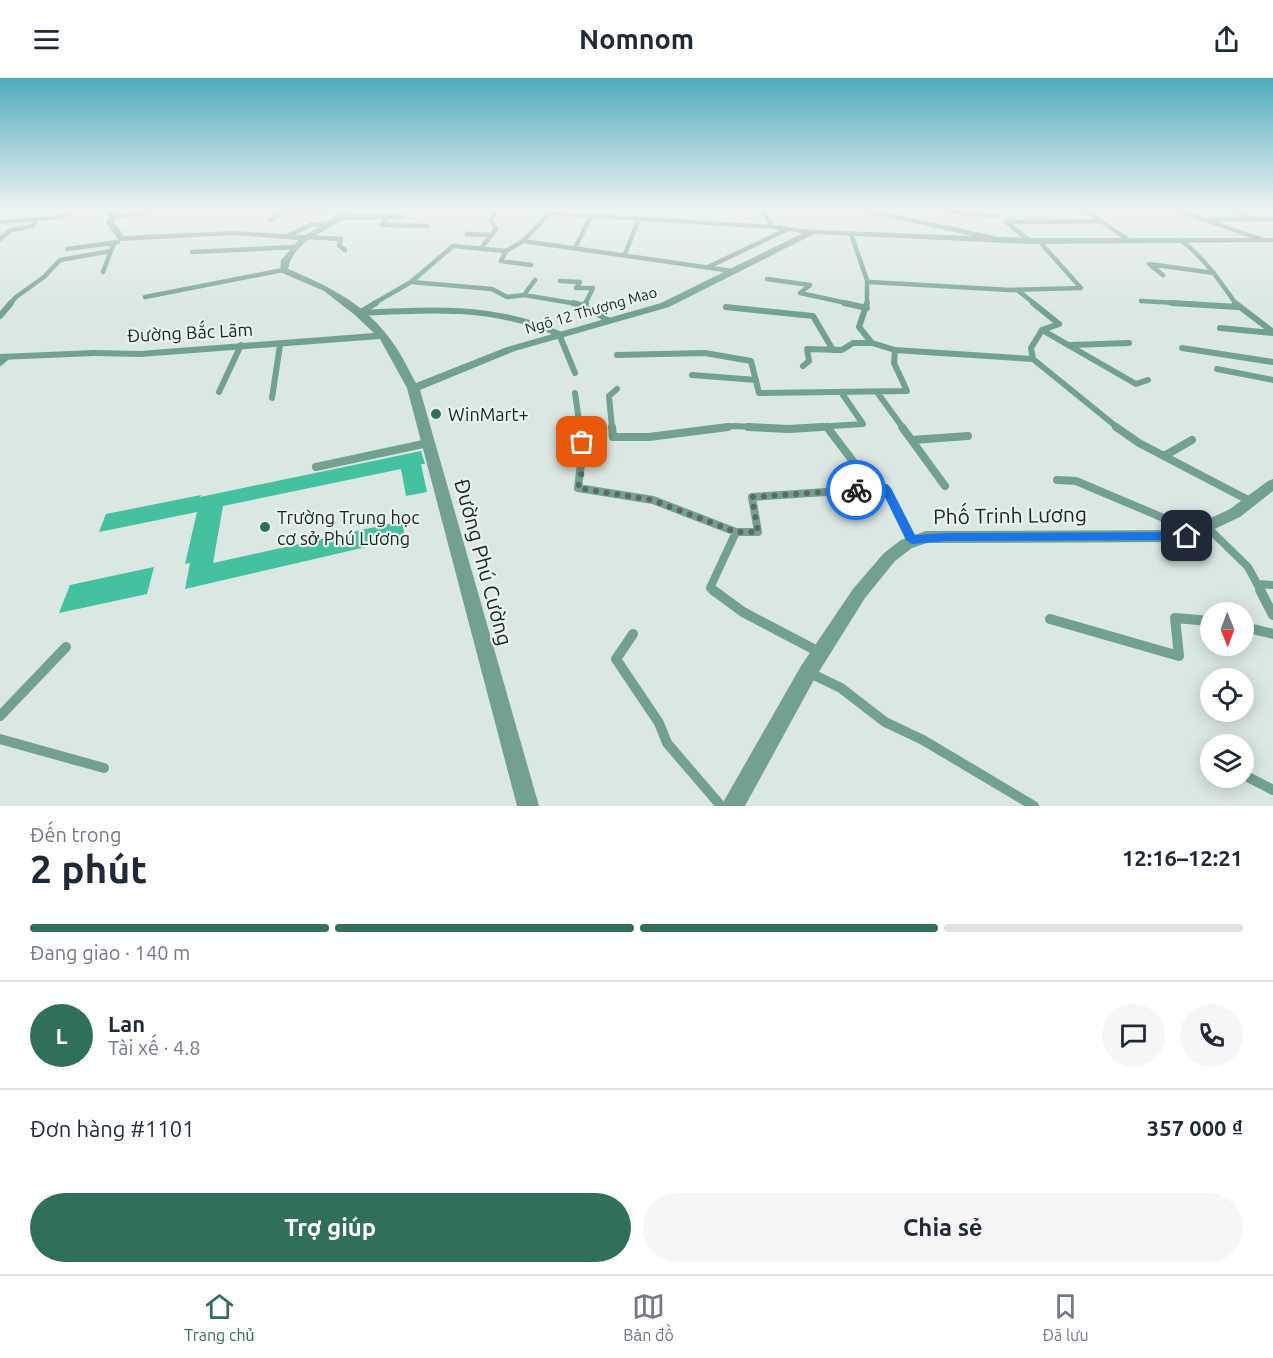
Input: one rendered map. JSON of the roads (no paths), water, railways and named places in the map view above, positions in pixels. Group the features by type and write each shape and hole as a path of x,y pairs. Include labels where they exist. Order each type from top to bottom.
{"street":[{"path":"283,270 283,262 299,244"},
{"name":"Ngõ 12 Thượng Mao","path":"413,388 512,349 665,305 788,244"},
{"name":"Đường Phú Cường","path":"283,270 327,289 359,313 382,336 413,388 428,443 438,499 528,806"},
{"name":"Đường Bắc Lãm","path":"2,359 94,353 140,354 382,336"},
{"name":"Phố Trinh Lương","path":"732,806 808,672 823,654 862,587 912,540 926,537 1187,536 1235,513 1273,484"}],"lane":[{"path":"67,249 104,244"},
{"path":"103,272 111,251 116,244"},
{"path":"339,244 345,250"},
{"path":"518,244 506,251 501,261 531,265"},
{"path":"545,244 732,271"},
{"path":"575,248 577,244"},
{"path":"625,254 629,244"},
{"path":"708,267 756,244"},
{"path":"855,244 870,282 867,308 859,327 872,342"},
{"path":"870,282 1017,290 1081,288 1037,244"},
{"path":"1185,244 1195,251 1214,273 1238,307 1273,332"},
{"path":"359,313 411,282 453,246 506,251"},
{"path":"192,252 295,247"},
{"path":"0,316 16,297 44,277 60,260 111,251"},
{"path":"1163,275 1149,264 1214,273"},
{"path":"145,297 283,270"},
{"path":"767,279 810,285 800,293 867,308"},
{"path":"524,295 535,280"},
{"path":"560,281 580,282 576,288 593,288 584,306"},
{"path":"411,282 492,289 507,297 524,295 564,300 584,306 608,320"},
{"path":"1017,290 1059,324 1042,330 1031,348 1032,359"},
{"path":"1141,301 1238,307"},
{"path":"726,307 813,316 833,350"},
{"path":"359,313 390,311 476,313 534,322 559,334 575,373"},
{"path":"1220,328 1273,332"},
{"path":"1042,330 1136,384 1148,380"},
{"path":"803,366 810,361 807,349 842,350 853,343 872,342 895,350 1032,359 1108,421 1139,443 1250,501"},
{"path":"1068,345 1129,343"},
{"path":"219,392 242,345"},
{"path":"272,398 280,345"},
{"path":"1182,348 1273,362"},
{"path":"616,355 705,353 751,361 759,393 907,391 894,363 895,350"},
{"path":"1217,369 1273,380"},
{"path":"692,375 756,380"},
{"path":"617,389 609,396 613,437 649,437 734,426 789,429 863,424 842,392"},
{"path":"877,392 945,486"},
{"path":"575,393 583,467 578,488 665,503 736,532 758,532 752,497 886,488 912,540"},
{"path":"827,427 874,489"},
{"path":"912,440 968,436"},
{"path":"1164,456 1192,440"},
{"path":"316,467 428,443"},
{"path":"1057,480 1076,481 1173,522 1187,536"},
{"path":"1207,527 1248,567 1273,615"},
{"path":"736,532 710,588 743,612 823,654"},
{"path":"1257,584 1273,585"},
{"path":"1050,619 1179,657 1174,618 1200,620"},
{"path":"1254,629 1273,634"},
{"path":"633,634 616,659 659,723 667,743 721,806"},
{"path":"0,716 66,647"},
{"path":"808,672 841,688 885,722 923,740 1034,806"},
{"path":"0,739 104,768"},
{"path":"1254,780 1273,790"}],"place":[{"name":"WinMart+","path":"436,414"},
{"name":"Trường Trung học cơ sở Phú Lương","path":"265,527"}]}
